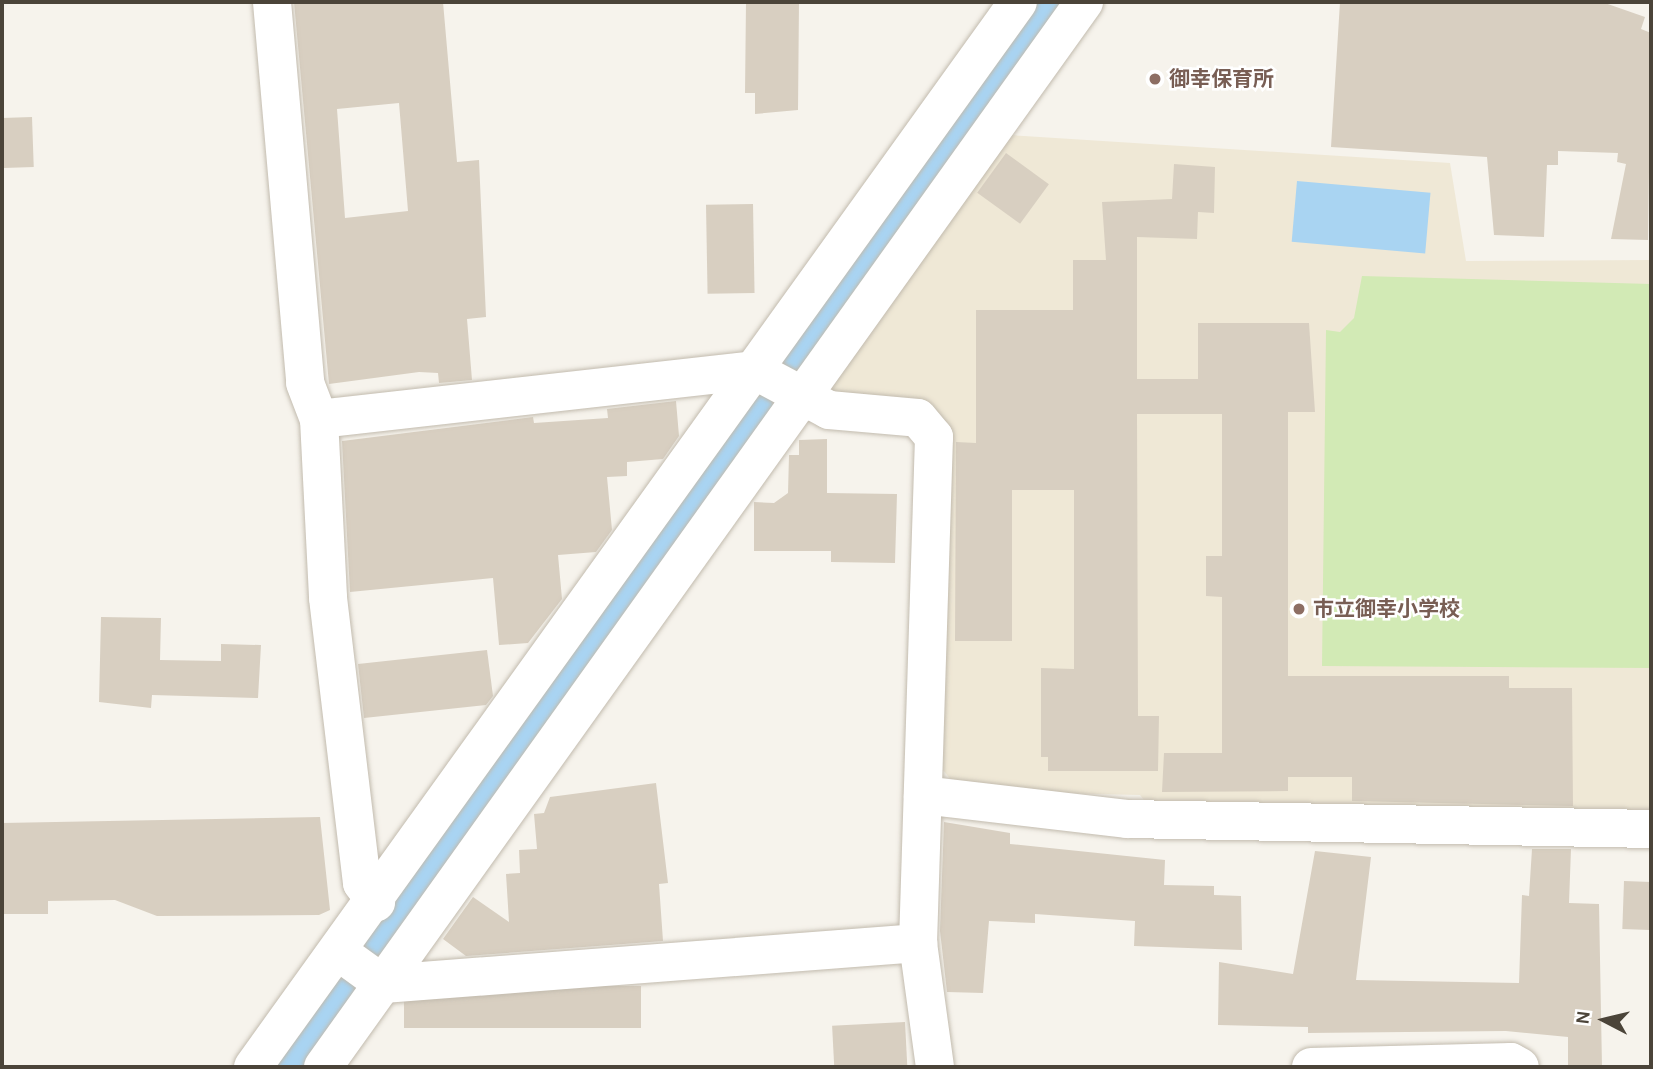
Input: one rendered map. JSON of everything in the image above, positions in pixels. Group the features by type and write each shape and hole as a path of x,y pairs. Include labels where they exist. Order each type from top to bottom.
{"street":[{"path":"272,2 305,383 319,419 333,639 362,883 376,902"},
{"path":"323,1067 362,968 376,902 759,372 1018,2"},
{"path":"253,1067 362,968 800,394 1084,2"},
{"path":"319,419 759,372 830,410 918,418 934,437 918,943 935,1067"},
{"path":"923,795 1127,819 1651,829"},
{"path":"362,968 918,943"},
{"path":"1311,1067 1511,1062 1520,1067"}],"shaded area":[{"name":"市立御幸小学校","path":"1010,135 1450,163 1466,261 1651,260 1651,823 1151,809 1140,795 960,791 943,770 949,448 932,405 827,394"}],"green space":[{"path":"1362,276 1651,284 1651,668 1322,666 1326,330 1340,332 1354,318"}],"water":[{"path":"1297,181 1430,193 1425,253 1292,242"}],"building":[{"path":"294,2 443,2 457,162 479,160 486,317 467,319 472,380 439,383 438,373 419,372 329,384","holes":["399,103 408,211 345,218 337,109"]},
{"path":"746,2 799,2 798,110 755,114 755,93 745,93"},
{"path":"1340,2 1602,2 1645,17 1641,29 1651,33 1648,240 1611,239 1626,164 1617,162 1618,153 1558,151 1558,165 1547,165 1544,237 1494,235 1487,157 1331,147"},
{"path":"32,117 34,167 4,168 2,118"},
{"path":"1006,153 1049,184 1020,224 977,193"},
{"path":"1174,164 1215,167 1214,213 1198,212 1197,239 1137,237 1137,379 1198,379 1198,323 1309,323 1315,412 1288,412 1288,676 1509,676 1509,688 1572,688 1573,806 1352,801 1352,777 1288,777 1288,791 1162,792 1164,753 1222,753 1222,597 1206,596 1206,556 1222,556 1222,414 1137,414 1138,716 1159,716 1158,771 1048,771 1048,757 1041,757 1041,668 1074,669 1074,490 1012,490 1012,641 955,641 956,442 976,443 976,310 1073,310 1073,260 1106,260 1102,202 1172,199"},
{"path":"753,204 755,293 708,294 706,205"},
{"path":"676,401 679,436 663,459 627,462 627,476 607,477 612,530 596,552 558,555 562,599 528,643 499,645 493,578 350,592 342,441 533,417 534,423 608,418 607,409"},
{"path":"827,439 827,493 897,494 895,563 831,562 831,551 754,551 754,502 774,503 788,493 789,455 799,455 799,440"},
{"path":"101,617 161,618 160,660 221,661 221,644 261,645 258,698 152,695 151,708 99,702"},
{"path":"487,650 493,696 486,705 364,718 358,664"},
{"path":"656,783 668,883 659,884 663,941 466,956 443,939 473,897 509,922 506,874 520,873 519,850 537,849 534,814 544,813 550,797"},
{"path":"320,817 330,910 319,915 157,916 115,900 48,901 48,914 2,914 2,823"},
{"path":"944,822 1010,833 1010,844 1165,860 1164,885 1214,886 1214,895 1241,896 1242,950 1134,946 1135,921 1035,914 1035,923 989,921 983,993 947,992 940,931"},
{"path":"1532,849 1571,849 1569,903 1599,904 1602,1067 1568,1067 1568,1037 1506,1031 1308,1033 1308,1027 1218,1025 1219,962 1293,974 1315,851 1371,857 1356,980 1519,983 1522,895 1529,896"},
{"path":"1624,881 1651,882 1649,930 1622,929"},
{"path":"404,986 641,986 641,1028 404,1028"},
{"path":"905,1022 907,1067 834,1067 832,1026"}],"waterway":[{"path":"285,1067 1057,2"}],"place":[{"name":"御幸保育所","path":"1155,79"},
{"name":"市立御幸小学校","path":"1299,609"}]}
